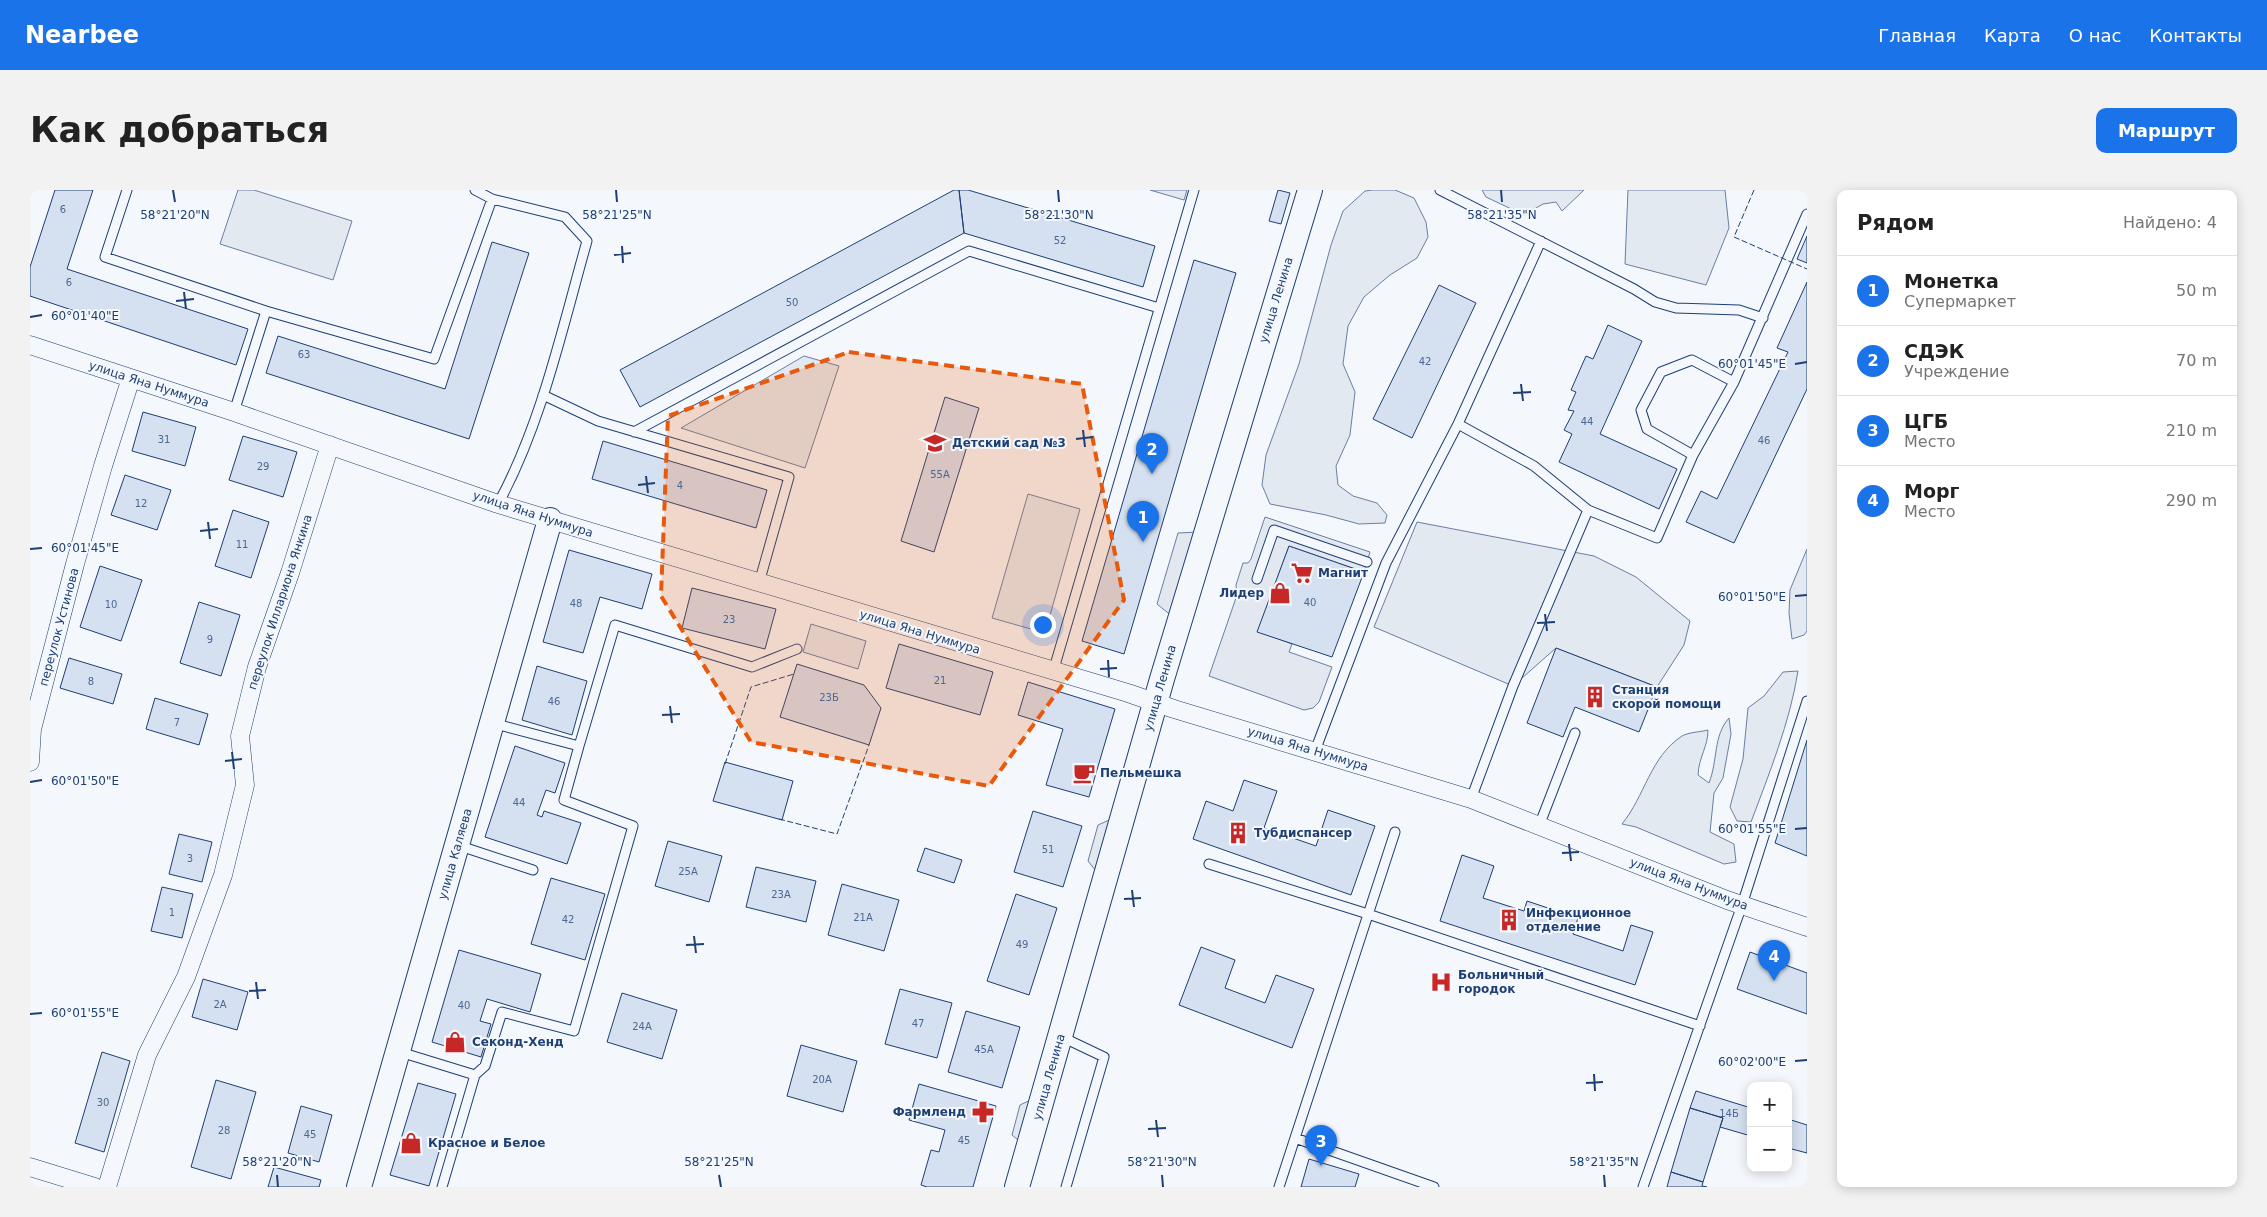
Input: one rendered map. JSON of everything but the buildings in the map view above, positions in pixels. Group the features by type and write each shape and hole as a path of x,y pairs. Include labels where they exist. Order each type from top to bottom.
{"main road":[{"name":"улица Ленина","path":"1017,1187 1156,703 1310,190"},
{"name":"улица Каляева","path":"359,1187 550,520"}],"street":[{"name":"улица Яна Нуммура","path":"30,345 234,412 498,504 1471,799 1742,905 1807,927"},
{"name":"переулок Устинова","path":"30,762 32,729 75,564 131,378"},
{"name":"переулок Иллариона Янкина","path":"107,1187 147,1054 186,977 223,875 245,784 240,736 257,667 290,573 330,445"},
{"path":"30,1167 94,1187"}],"lane":[{"path":"127,190 105,257 266,311 434,359 492,199"},
{"path":"475,190 492,199 565,217 587,240 542,395 517,468 498,504"},
{"path":"1053,672 1194,190"},
{"path":"1440,190 1655,302 1676,308 1739,310 1762,318"},
{"path":"1458,424 1534,466 1588,510 1657,538 1693,455 1734,382 1807,214"},
{"path":"1315,751 1386,563 1458,424 1541,241"},
{"path":"634,432 969,251 1159,308"},
{"path":"234,412 266,311"},
{"path":"1693,455 1647,429 1641,410 1661,372 1692,360 1734,382"},
{"path":"542,395 598,421 789,477 758,583"},
{"path":"1471,799 1513,686 1588,510"},
{"path":"1257,579 1274,530 1367,562"},
{"path":"442,1187 475,1075 485,1066 502,1012 574,1031 633,826 564,800 615,625 752,667 797,649"},
{"path":"1644,1187 1742,905 1807,701"},
{"path":"492,722 579,746"},
{"path":"1539,826 1575,733"},
{"path":"1279,1187 1395,832"},
{"path":"457,845 533,870"},
{"path":"1209,864 1368,914 1700,1026"},
{"path":"1060,1036 1104,1057 1066,1187"},
{"path":"398,1052 475,1075"},
{"path":"1295,1138 1434,1187"}],"highlighted area":[{"path":"849,352 1082,384 1124,600 989,786 751,742 661,596 668,416"}],"shaded area":[{"path":"238,190 254,190 352,221 333,280 220,244"},
{"path":"1150,190 1187,190 1184,200"},
{"path":"1395,190 1414,198 1426,222 1428,237 1417,258 1390,275 1364,297 1348,326 1343,364 1355,392 1350,435 1336,466 1338,485 1353,496 1377,503 1387,515 1385,523 1359,524 1326,515 1270,504 1262,485 1266,455 1299,364 1331,245 1343,211 1365,191"},
{"path":"1482,190 1584,190 1562,211 1556,202 1543,204 1524,215 1486,197"},
{"path":"1628,190 1725,190 1729,228 1706,285 1625,264"},
{"path":"804,356 839,366 805,468 681,428"},
{"path":"1028,494 1080,509 1045,633 992,618"},
{"path":"1265,517 1370,552 1364,572 1289,546 1258,631 1292,644 1289,652 1332,667 1319,702 1313,708 1304,710 1209,676 1237,595 1236,585 1243,563 1248,563 1251,559"},
{"path":"1417,522 1594,556 1636,577 1690,621 1684,645 1657,687 1556,648 1513,686 1374,627"},
{"path":"1198,532 1173,617 1157,604 1178,533"},
{"path":"1807,549 1807,631 1804,635 1792,639 1789,613 1790,590"},
{"path":"811,624 866,641 858,669 803,652"},
{"path":"1798,671 1784,729 1751,822 1737,821 1730,807 1743,759 1748,708 1764,696 1783,672"},
{"path":"1729,718 1731,734 1723,778 1714,793 1710,832 1734,844 1736,862 1724,864 1636,827 1622,824 1662,755 1682,736 1708,730 1707,742 1698,775 1709,783 1720,733"},
{"path":"1116,817 1100,876 1088,861 1098,825"},
{"path":"1037,1097 1023,1144 1012,1135 1020,1105"}],"fence":[{"path":"1754,190 1734,237 1807,269"},
{"path":"725,764 751,687 794,674"},
{"path":"779,819 837,834 869,745"}],"place":[{"name":"Детский сад №3","path":"935,443"},
{"name":"СДЭК","path":"1152,474"},
{"name":"Монетка","path":"1143,542"},
{"name":"Магнит","path":"1302,573"},
{"name":"Лидер","path":"1280,593"},
{"name":"Станция скорой помощи","path":"1595,697"},
{"name":"Пельмешка","path":"1084,773"},
{"name":"Тубдиспансер","path":"1238,833"},
{"name":"Инфекционное отделение","path":"1509,920"},
{"name":"Морг","path":"1774,981"},
{"name":"Больничный городок","path":"1441,982"},
{"name":"Секонд-Хенд","path":"455,1042"},
{"name":"Фармленд","path":"983,1112"},
{"name":"Красное и Белое","path":"411,1143"},
{"name":"ЦГБ","path":"1321,1166"}]}
